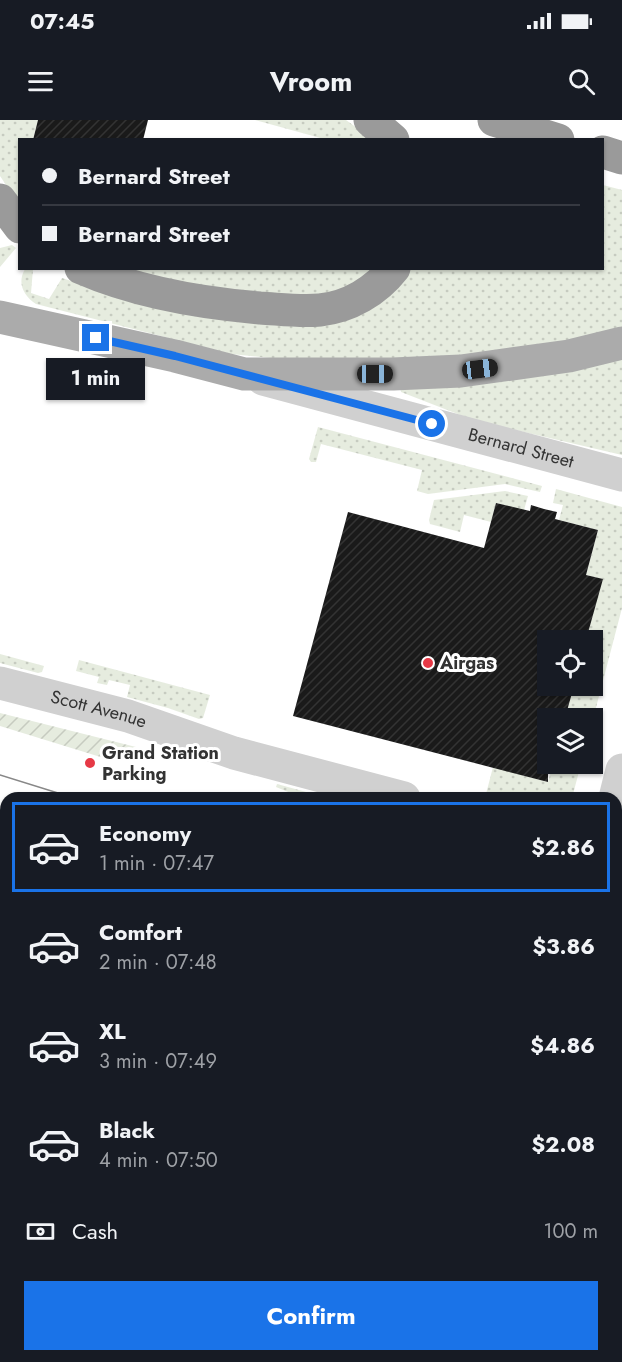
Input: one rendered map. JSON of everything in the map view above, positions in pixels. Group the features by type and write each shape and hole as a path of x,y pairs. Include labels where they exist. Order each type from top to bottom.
{"highway":[{"path":"370,120 391,138"},
{"path":"494,120 552,138"},
{"path":"604,152 622,158"},
{"path":"87,270 138,286 225,305 321,310 348,303 375,289 392,270"}],"main road":[{"name":"Bernard Street","path":"0,317 175,356 244,374"},
{"path":"244,374 393,374 461,371 569,356 622,344"}],"street":[{"name":"Bernard Street","path":"244,374 622,475"},
{"name":"Scott Avenue","path":"0,683 128,716 234,753 381,792"},
{"path":"616,792 622,770"}],"shaded area":[{"path":"0,120 38,120 33,138 18,138 18,203 0,176"},
{"path":"255,120 346,120 371,138 320,138"},
{"path":"604,185 622,190 622,331 585,340 428,360 270,358 231,354 36,304 25,293 22,284 23,274 25,270 33,270 31,293 49,299 62,278 145,305 235,321 404,270 604,270"},
{"path":"12,245 16,248 0,267 0,248"},
{"path":"127,270 374,270 348,290 312,296 200,288"},
{"path":"622,355 622,455 473,420 401,392 400,387"},
{"path":"318,427 542,486 540,492 505,484 428,494 417,491 422,470 321,444 316,462 311,462 309,459"},
{"path":"556,489 622,507 622,608 603,681 603,630 589,630 602,579 586,575 598,530 559,520 563,505 553,503"},
{"path":"505,491 528,496 524,510 496,503 491,522 464,515 460,532 430,524 434,500"},
{"path":"0,654 44,666 42,672 38,673 0,663"},
{"path":"79,660 210,695 203,718 199,719 127,697 130,685 109,680 107,685 97,683 99,677 76,671"},
{"path":"571,696 599,696 596,708 568,708"},
{"path":"0,713 136,747 107,759 0,726"},
{"path":"493,767 548,782 550,774 578,774 574,792 487,792"},
{"path":"277,784 306,792 288,792 276,787"}],"building":[{"path":"38,120 148,120 144,138 34,138"},
{"name":"Airgas","path":"496,503 530,511 531,505 557,512 555,519 598,530 586,575 603,579 589,630 537,630 537,696 571,696 568,708 537,708 537,774 548,774 548,782 293,716 348,512 484,548"}],"tram line":[{"path":"0,775 55,792"}],"place":[{"name":"Airgas","path":"428,663"},
{"name":"Grand Station Parking","path":"90,763"}],"route":[{"path":"96,338 175,356 432,424"}]}
